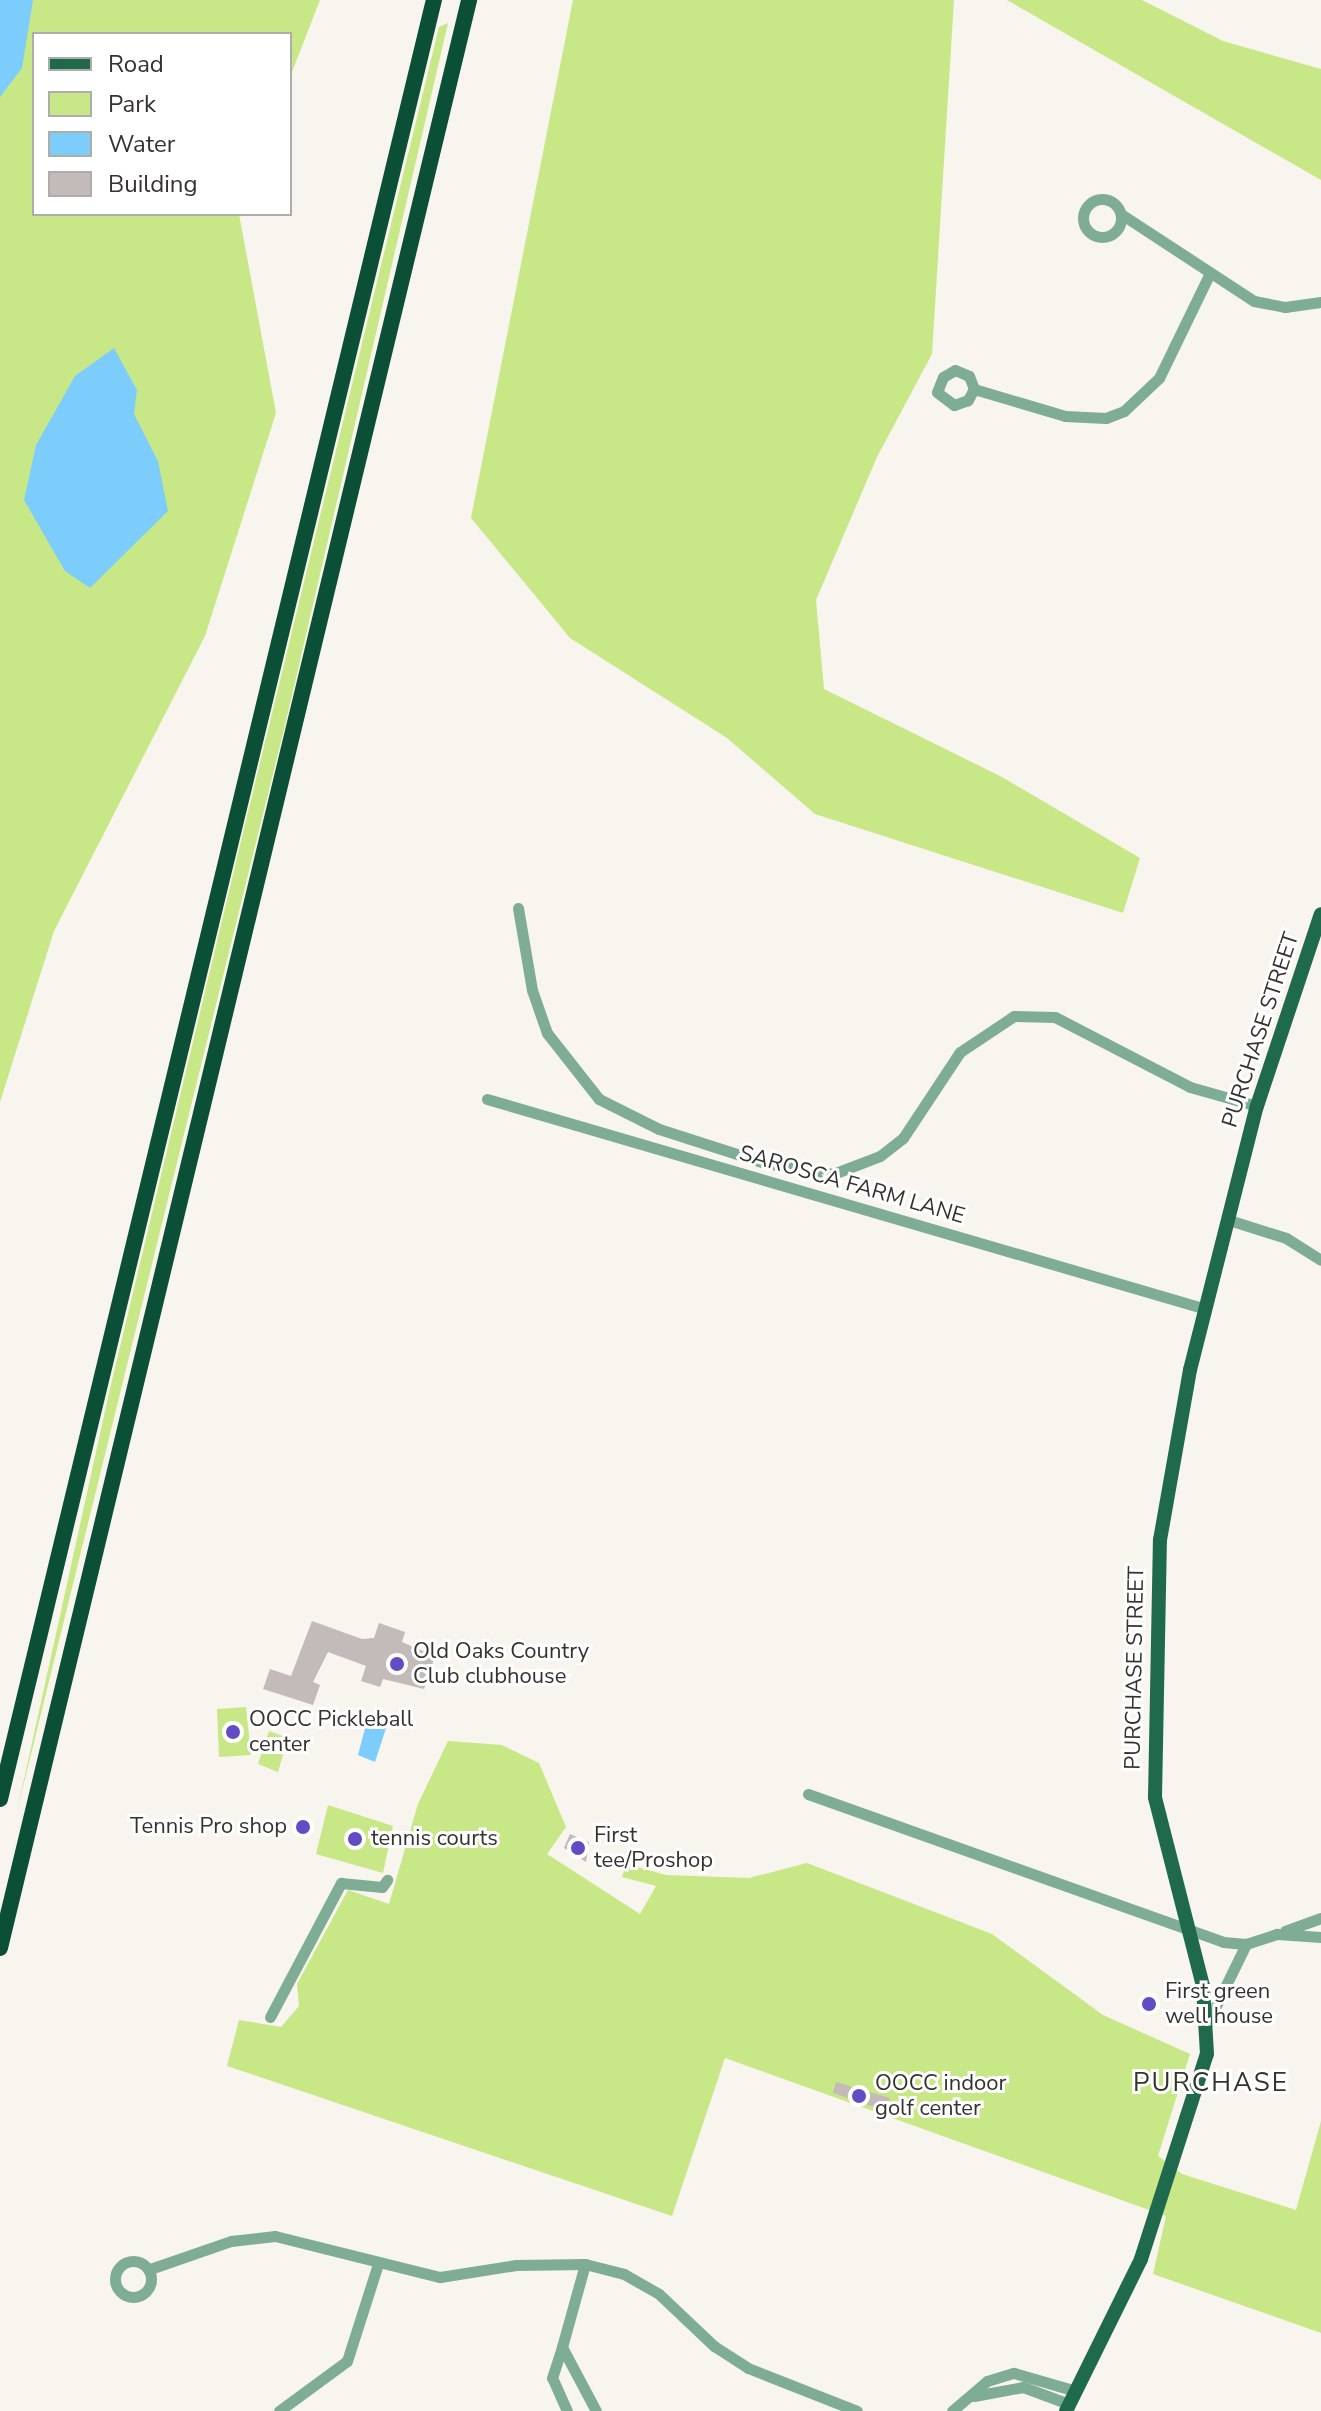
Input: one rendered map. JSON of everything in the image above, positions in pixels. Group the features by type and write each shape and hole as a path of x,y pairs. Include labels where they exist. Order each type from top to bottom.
{"highway":[{"path":"0,1799 434,0"},
{"path":"0,1948 469,0"}],"main road":[{"name":"PURCHASE STREET","path":"1070,2402 1128,2290 1156,2215 1204,2065 1208,2022 1155,1797 1153,1719 1163,1519 1206,1309 1257,1106 1321,914"}],"street":[{"path":"1121,214 1209,275 1254,301 1285,307 1321,302"},
{"path":"974,389 1065,416 1106,418 1124,411 1159,378 1209,275"},
{"path":"518,908 532,990 547,1033 599,1099 659,1129 765,1163 833,1174 880,1156 903,1138 960,1052 1014,1016 1055,1017 1190,1087 1257,1106"},
{"name":"SAROSCA FARM LANE","path":"487,1099 1206,1309"},
{"path":"1229,1220 1286,1238 1321,1260"},
{"path":"808,1794 1185,1924 1223,1942 1246,1944 1321,1918"},
{"path":"270,2017 341,1883 382,1887 387,1880"},
{"path":"1277,1934 1321,1937"},
{"path":"1208,2022 1246,1944"},
{"path":"150,2269 231,2241 275,2236 440,2277 516,2265 585,2264 659,2294 714,2346 767,2379 857,2411"},
{"path":"279,2411 347,2361 378,2264"},
{"path":"567,2411 552,2378 585,2264"},
{"path":"562,2347 596,2411"},
{"path":"952,2411 974,2396 987,2381 1014,2373 1070,2402"},
{"path":"1014,2373 1017,2387"},
{"path":"974,2396 1017,2387 1070,2402"}],"green space":[{"path":"0,0 320,0 292,72 292,32 32,32 32,216 239,216 276,413 205,636 54,931 0,1102"},
{"path":"573,0 954,0 932,354 877,457 816,600 824,689 1002,777 1140,858 1123,913 815,814 727,738 570,638 471,518"},
{"path":"1007,0 1142,0 1223,41 1321,69 1321,180"},
{"path":"448,23 286,721 17,1811 109,1393 241,841 439,27"},
{"name":"OOCC Pickleball center","path":"246,1707 251,1755 219,1757 217,1709"},
{"path":"269,1731 288,1738 278,1772 258,1764"},
{"path":"448,1741 502,1745 539,1763 566,1827 547,1854 640,1914 656,1886 622,1877 626,1864 666,1875 749,1878 807,1863 992,1934 1103,2015 1190,2054 1158,2156 1182,2174 1296,2210 1321,2121 1321,2333 1153,2274 1166,2216 725,2058 672,2216 227,2066 239,2020 281,2027 299,2006 297,1984 348,1890 389,1904 418,1804"},
{"name":"tennis courts","path":"328,1805 393,1826 383,1873 316,1854"}],"water":[{"path":"0,0 33,0 22,68 0,97"},
{"path":"114,348 137,390 134,414 158,461 168,511 90,588 65,571 24,500 36,445 75,376"},
{"path":"368,1717 387,1725 375,1762 358,1755"}],"building":[{"name":"Old Oaks Country Club clubhouse","path":"312,1621 362,1639 374,1638 379,1623 405,1632 402,1642 435,1656 424,1689 383,1679 380,1687 361,1681 366,1666 328,1652 313,1682 320,1685 313,1705 263,1689 270,1669 291,1676"},
{"name":"First tee/Proshop","path":"570,1834 589,1842 586,1862 564,1848"},
{"name":"OOCC indoor golf center","path":"836,2082 890,2098 886,2111 833,2093"}],"place":[{"name":"Old Oaks Country Club clubhouse","path":"397,1664"},
{"name":"OOCC Pickleball center","path":"233,1732"},
{"name":"Tennis Pro shop","path":"303,1827"},
{"name":"tennis courts","path":"355,1839"},
{"name":"First tee/Proshop","path":"578,1848"},
{"name":"First green well house","path":"1149,2004"},
{"name":"OOCC indoor golf center","path":"859,2096"}],"district":[{"name":"PURCHASE","path":"1211,2083"}]}
